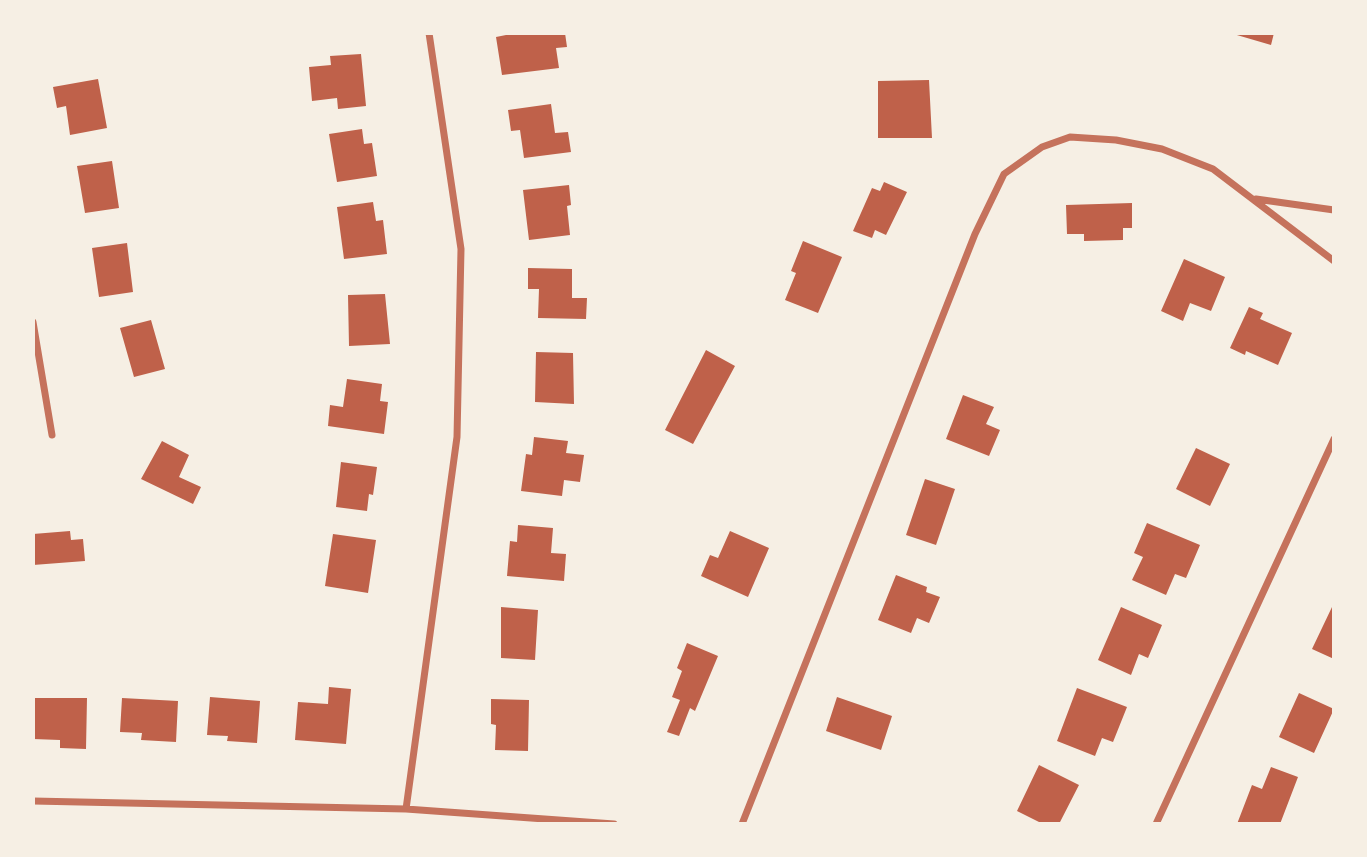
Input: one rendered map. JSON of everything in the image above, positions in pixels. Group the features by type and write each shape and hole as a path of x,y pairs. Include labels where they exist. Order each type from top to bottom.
{"street":[{"path":"406,809 457,437 461,249 429,33"},
{"path":"742,824 975,234 1004,174 1042,147 1070,137 1116,140 1162,149 1213,169 1334,261"},
{"path":"1255,199 1334,210"},
{"path":"33,322 52,435"},
{"path":"1156,824 1334,439"},
{"path":"33,801 406,809 614,824"}],"building":[{"path":"516,33 565,33 567,47 556,48 559,68 502,75 496,37"},
{"path":"1230,33 1274,33 1271,45"},
{"path":"361,54 366,106 338,109 337,98 312,101 309,67 331,65 330,56"},
{"path":"98,79 107,128 70,135 66,106 57,108 53,87"},
{"path":"929,80 932,138 878,138 878,81"},
{"path":"551,104 555,133 568,132 571,152 524,158 520,130 511,131 508,110"},
{"path":"362,129 364,144 372,143 377,176 337,182 329,134"},
{"path":"112,161 119,208 85,213 77,166"},
{"path":"884,182 907,192 886,235 875,230 872,238 853,231 872,188 880,191"},
{"path":"569,185 571,205 567,206 570,235 529,240 523,190"},
{"path":"373,202 376,221 383,220 387,254 344,259 337,207"},
{"path":"1132,203 1132,228 1123,228 1123,240 1084,241 1084,234 1067,234 1066,205"},
{"path":"803,241 842,257 818,313 785,300 796,273 791,271"},
{"path":"127,243 133,292 99,297 92,248"},
{"path":"1184,259 1225,277 1211,311 1190,303 1183,321 1161,311"},
{"path":"528,268 572,269 572,298 587,298 586,319 538,318 539,289 528,289"},
{"path":"385,294 390,344 349,346 348,295"},
{"path":"1249,307 1263,313 1260,319 1292,333 1278,365 1246,351 1245,355 1230,348"},
{"path":"151,320 165,369 134,377 120,328"},
{"path":"706,350 735,366 693,444 665,430"},
{"path":"536,352 573,353 574,404 535,402"},
{"path":"347,379 382,384 380,401 388,402 384,434 328,426 330,405 343,407"},
{"path":"963,395 994,407 986,424 1000,430 989,456 946,439"},
{"path":"534,437 568,441 566,453 584,455 580,482 564,480 562,496 521,491 526,454 532,455"},
{"path":"162,441 189,455 179,477 201,487 193,504 141,479"},
{"path":"1196,448 1230,464 1210,506 1176,489"},
{"path":"341,462 377,467 373,495 369,494 367,511 336,507"},
{"path":"925,479 955,489 936,545 906,535"},
{"path":"1147,523 1200,545 1186,578 1175,574 1166,595 1132,580 1143,557 1134,553"},
{"path":"518,525 553,528 551,553 566,554 564,581 507,576 510,541 517,542"},
{"path":"70,531 71,540 83,539 85,561 33,565 33,534"},
{"path":"730,531 769,548 748,597 701,576 710,555 718,558"},
{"path":"333,534 376,540 368,593 325,586"},
{"path":"896,575 927,587 926,592 940,597 929,623 917,618 911,633 878,620"},
{"path":"501,607 538,610 535,660 501,658"},
{"path":"1121,607 1162,625 1148,658 1139,654 1131,675 1098,660"},
{"path":"1332,607 1334,608 1334,659 1312,649"},
{"path":"687,643 718,656 695,711 690,708 679,736 667,732 680,700 672,697 682,671 677,668"},
{"path":"329,687 351,689 346,744 295,740 298,702 328,704"},
{"path":"1077,688 1127,707 1113,742 1102,738 1095,756 1057,741"},
{"path":"1299,693 1334,709 1314,753 1279,737"},
{"path":"210,697 260,701 257,743 227,741 228,736 207,735"},
{"path":"837,697 892,716 881,750 826,731"},
{"path":"33,698 87,698 86,749 60,748 60,740 33,739"},
{"path":"122,698 178,701 176,742 141,740 142,733 120,732"},
{"path":"491,699 529,700 528,751 495,750 496,725 491,724"},
{"path":"1039,765 1079,785 1059,824 1043,824 1017,811"},
{"path":"1271,767 1298,777 1280,824 1237,824 1252,785 1262,789"}]}
